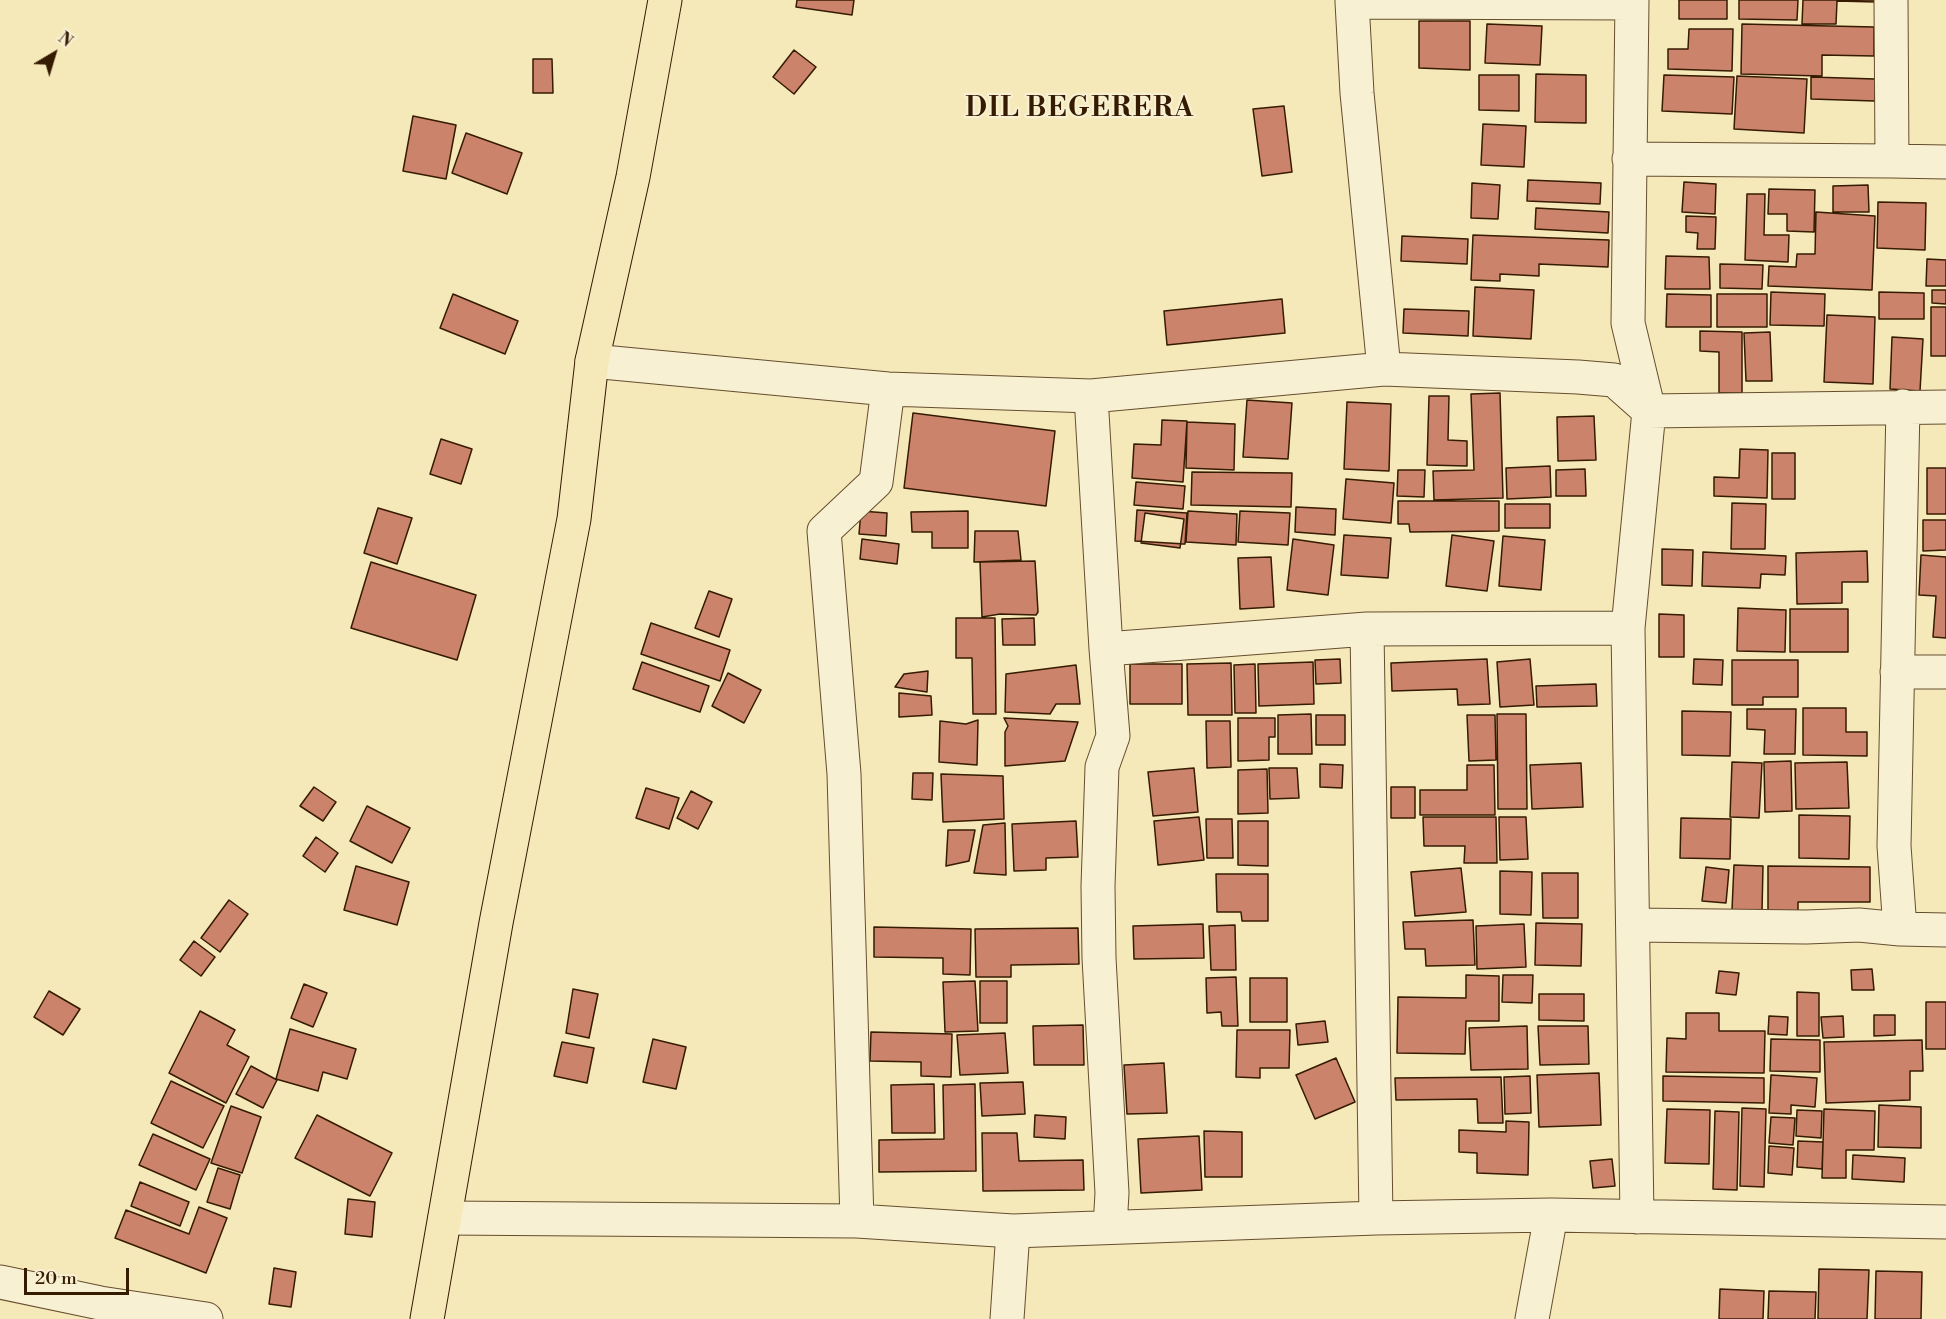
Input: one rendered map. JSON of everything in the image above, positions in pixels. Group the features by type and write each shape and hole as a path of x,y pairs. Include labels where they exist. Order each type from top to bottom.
{"main road":[{"path":"428,1319 498,911 574,519 592,361 633,177 665,0"}],"street":[{"path":"1891,0 1892,161"},
{"path":"1384,369 1357,93 1352,1 1632,2 1628,323 1649,411 1628,628 1637,1217"},
{"path":"1629,159 1946,162"},
{"path":"592,361 888,389 1091,396 1384,369 1614,380 1649,411 1946,407"},
{"path":"857,1221 844,774 824,531 876,482 888,389"},
{"path":"1091,396 1113,736 1102,767 1098,886 1099,958 1112,1193 1110,1227"},
{"path":"1900,929 1894,846 1903,406"},
{"path":"1106,649 1367,629 1628,628"},
{"path":"1367,629 1376,1218"},
{"path":"1897,672 1946,672"},
{"path":"1634,926 1859,925 1946,930"},
{"path":"445,1218 857,1221 1013,1231 1376,1218 1551,1215 1946,1222"},
{"path":"1532,1319 1551,1215"},
{"path":"1007,1319 1013,1231"},
{"path":"0,1282 97,1311 206,1319"}],"building":[{"path":"797,0 854,0 852,15 796,7"},
{"path":"1679,0 1727,0 1727,19 1679,19"},
{"path":"1739,0 1798,0 1797,20 1739,19"},
{"path":"1803,0 1876,0 1876,2 1837,1 1836,24 1802,24"},
{"path":"1419,21 1470,21 1470,70 1419,68"},
{"path":"1487,24 1542,26 1540,65 1485,63"},
{"path":"1742,24 1874,27 1874,56 1822,55 1822,76 1741,74"},
{"path":"1689,29 1733,29 1732,71 1668,69 1668,49 1688,49"},
{"path":"794,50 816,67 794,94 773,77"},
{"path":"533,59 552,59 553,93 533,93"},
{"path":"1536,74 1586,75 1586,123 1535,122"},
{"path":"1479,75 1519,75 1519,111 1479,110"},
{"path":"1664,75 1734,77 1732,114 1662,111"},
{"path":"1737,76 1807,79 1804,133 1734,129"},
{"path":"1811,77 1875,79 1875,101 1811,99"},
{"path":"1284,106 1292,172 1262,176 1253,109"},
{"path":"413,116 456,125 446,179 403,171"},
{"path":"1483,124 1526,126 1524,167 1481,165"},
{"path":"466,133 522,153 507,194 452,173"},
{"path":"1528,180 1601,183 1600,204 1527,201"},
{"path":"1684,182 1716,184 1715,214 1682,212"},
{"path":"1472,183 1500,185 1498,219 1471,218"},
{"path":"1868,185 1869,212 1833,212 1833,186"},
{"path":"1769,189 1815,190 1814,232 1787,231 1787,214 1768,214"},
{"path":"1747,194 1765,194 1764,235 1789,235 1788,262 1745,260"},
{"path":"1878,202 1926,203 1925,250 1877,248"},
{"path":"1536,208 1609,212 1608,233 1535,229"},
{"path":"1816,212 1875,216 1872,290 1768,286 1769,266 1796,267 1797,254 1815,254"},
{"path":"1686,216 1716,217 1715,249 1697,249 1698,233 1686,232"},
{"path":"1473,235 1609,240 1608,267 1539,264 1539,276 1500,274 1500,281 1471,280"},
{"path":"1402,236 1468,239 1467,264 1401,261"},
{"path":"1666,256 1709,257 1710,289 1665,289"},
{"path":"1927,259 1946,260 1946,286 1926,286"},
{"path":"1720,264 1763,265 1762,289 1720,288"},
{"path":"1475,287 1534,290 1531,339 1473,336"},
{"path":"1932,290 1946,290 1946,304 1932,303"},
{"path":"1771,292 1825,294 1824,326 1770,325"},
{"path":"1879,292 1924,293 1924,319 1879,319"},
{"path":"453,294 518,321 505,354 440,328"},
{"path":"1667,294 1711,295 1711,327 1666,327"},
{"path":"1717,294 1767,294 1767,327 1717,327"},
{"path":"1282,299 1285,333 1167,345 1164,311"},
{"path":"1931,307 1946,307 1946,356 1931,356"},
{"path":"1404,309 1469,311 1468,336 1403,333"},
{"path":"1827,315 1875,317 1873,384 1824,382"},
{"path":"1700,331 1742,332 1742,393 1719,393 1719,352 1700,351"},
{"path":"1770,332 1772,381 1746,381 1744,333"},
{"path":"1892,337 1923,339 1920,391 1890,389"},
{"path":"1500,393 1503,498 1434,500 1433,471 1474,470 1471,394"},
{"path":"1429,396 1449,396 1448,440 1467,441 1467,466 1427,465"},
{"path":"1247,400 1292,403 1288,459 1243,457"},
{"path":"1347,402 1391,404 1389,471 1344,469"},
{"path":"913,413 1055,431 1046,506 904,488"},
{"path":"1594,416 1596,460 1558,461 1557,417"},
{"path":"1162,420 1187,421 1183,482 1132,478 1134,444 1161,445"},
{"path":"1187,422 1235,424 1234,470 1186,468"},
{"path":"441,439 472,449 461,484 430,474"},
{"path":"1740,449 1768,450 1767,498 1714,496 1714,477 1739,478"},
{"path":"1772,453 1795,453 1795,499 1772,499"},
{"path":"1550,466 1551,497 1507,499 1506,468"},
{"path":"1927,468 1946,468 1946,514 1927,514"},
{"path":"1585,469 1586,496 1556,496 1556,470"},
{"path":"1398,470 1425,470 1424,497 1397,496"},
{"path":"1192,472 1292,473 1291,507 1191,505"},
{"path":"1346,479 1394,483 1391,523 1343,519"},
{"path":"1136,482 1185,486 1183,509 1134,505"},
{"path":"1398,501 1499,501 1499,531 1410,532 1409,524 1398,524"},
{"path":"1732,503 1766,504 1765,549 1731,549"},
{"path":"1505,504 1550,504 1550,528 1505,528"},
{"path":"1296,507 1336,509 1335,535 1295,532"},
{"path":"378,508 412,518 397,564 364,553"},
{"path":"1137,510 1187,513 1185,544 1135,541"},
{"path":"861,511 887,513 886,536 859,534"},
{"path":"968,511 968,548 932,548 932,532 912,532 911,512"},
{"path":"1188,511 1237,514 1236,545 1186,542"},
{"path":"1240,511 1290,513 1288,545 1238,542"},
{"path":"1145,513 1184,519 1180,548 1141,543"},
{"path":"1923,520 1946,520 1946,550 1923,551"},
{"path":"975,531 1018,531 1021,560 974,562"},
{"path":"1344,535 1391,538 1388,578 1341,575"},
{"path":"1452,535 1494,541 1487,591 1446,586"},
{"path":"1503,536 1545,540 1541,590 1499,586"},
{"path":"862,539 899,544 897,564 860,559"},
{"path":"1293,539 1334,545 1328,595 1287,590"},
{"path":"1662,549 1693,550 1692,586 1662,585"},
{"path":"1867,551 1868,582 1842,582 1842,603 1797,604 1796,553"},
{"path":"1703,552 1786,556 1785,575 1761,574 1760,588 1702,586"},
{"path":"1921,555 1946,557 1946,638 1933,637 1936,596 1919,595"},
{"path":"1271,557 1274,607 1240,609 1238,558"},
{"path":"1035,561 1038,612 1036,615 1000,614 982,617 980,562"},
{"path":"371,562 476,595 457,660 351,628"},
{"path":"709,591 732,599 719,637 695,628"},
{"path":"1738,608 1786,610 1785,652 1737,651"},
{"path":"1790,609 1848,609 1848,652 1790,652"},
{"path":"1659,614 1684,615 1684,657 1659,657"},
{"path":"956,618 995,618 996,714 973,714 972,658 956,658"},
{"path":"1034,618 1035,645 1003,645 1002,619"},
{"path":"651,623 730,650 720,681 641,654"},
{"path":"1340,659 1341,683 1316,684 1315,660"},
{"path":"1487,659 1490,704 1458,705 1457,689 1392,691 1391,663"},
{"path":"1530,659 1534,705 1500,707 1497,662"},
{"path":"1694,659 1723,660 1722,685 1693,684"},
{"path":"1732,660 1798,660 1798,697 1763,697 1763,705 1732,705"},
{"path":"642,662 709,686 700,712 633,689"},
{"path":"1313,662 1314,704 1259,706 1258,664"},
{"path":"1231,663 1232,715 1188,715 1187,664"},
{"path":"1130,664 1182,664 1182,704 1130,704"},
{"path":"1255,664 1256,713 1235,713 1234,665"},
{"path":"1076,665 1080,704 1056,704 1050,714 1005,712 1006,674"},
{"path":"928,671 927,692 895,687 904,674"},
{"path":"728,673 761,690 744,723 712,706"},
{"path":"1596,684 1597,706 1537,707 1536,686"},
{"path":"899,693 931,696 932,715 899,717"},
{"path":"1803,708 1846,708 1846,732 1867,732 1867,756 1803,755"},
{"path":"1747,709 1796,709 1795,754 1764,754 1765,730 1747,729"},
{"path":"1682,711 1731,712 1730,756 1682,755"},
{"path":"1311,714 1312,754 1278,754 1278,715"},
{"path":"1497,714 1526,714 1527,809 1498,809"},
{"path":"1316,715 1345,715 1345,745 1316,745"},
{"path":"1467,715 1495,715 1496,760 1469,761"},
{"path":"1004,718 1078,722 1065,761 1005,766 1005,732 1008,726"},
{"path":"1238,718 1275,718 1275,737 1269,737 1269,760 1238,761"},
{"path":"978,720 977,765 939,762 940,721 966,724"},
{"path":"1206,721 1230,721 1231,767 1207,768"},
{"path":"1791,761 1792,811 1765,812 1764,762"},
{"path":"1732,762 1762,763 1759,818 1730,817"},
{"path":"1847,762 1849,808 1796,809 1795,763"},
{"path":"1581,763 1583,807 1532,809 1530,765"},
{"path":"1320,764 1343,765 1342,788 1320,787"},
{"path":"1467,765 1494,765 1495,815 1420,815 1420,790 1467,790"},
{"path":"1194,768 1198,812 1153,816 1148,772"},
{"path":"1269,768 1297,768 1299,798 1270,799"},
{"path":"1267,769 1268,813 1238,814 1238,770"},
{"path":"913,773 933,773 932,800 912,799"},
{"path":"941,774 1003,776 1004,819 943,822"},
{"path":"314,787 336,802 323,821 300,806"},
{"path":"1391,787 1415,787 1415,818 1391,818"},
{"path":"646,788 679,798 669,829 636,818"},
{"path":"691,791 712,802 698,829 677,818"},
{"path":"367,806 410,828 392,863 350,841"},
{"path":"1799,815 1850,816 1849,859 1799,858"},
{"path":"1199,817 1204,860 1158,865 1154,821"},
{"path":"1423,817 1496,817 1497,863 1464,863 1465,846 1424,846"},
{"path":"1499,817 1526,817 1528,859 1500,860"},
{"path":"1681,818 1731,819 1730,859 1680,858"},
{"path":"1206,819 1232,819 1233,858 1207,858"},
{"path":"1076,821 1078,857 1046,858 1046,870 1014,871 1012,824"},
{"path":"1238,821 1268,821 1268,866 1238,865"},
{"path":"1005,823 1006,875 974,873 983,825"},
{"path":"948,830 975,830 969,861 946,866"},
{"path":"316,837 338,853 325,872 303,856"},
{"path":"1734,865 1763,866 1762,911 1732,910"},
{"path":"356,866 409,882 397,925 344,910"},
{"path":"1768,866 1870,867 1870,902 1798,902 1798,911 1768,911"},
{"path":"1706,867 1729,870 1726,903 1702,901"},
{"path":"1461,868 1466,912 1415,916 1411,872"},
{"path":"1500,871 1532,872 1531,915 1500,914"},
{"path":"1542,873 1578,873 1578,918 1543,918"},
{"path":"1216,874 1268,874 1268,921 1242,921 1241,912 1217,912"},
{"path":"229,900 248,914 220,952 201,938"},
{"path":"1473,920 1475,965 1426,966 1425,949 1405,949 1403,922"},
{"path":"1536,923 1582,924 1581,966 1535,965"},
{"path":"1203,924 1204,958 1134,959 1133,926"},
{"path":"1524,924 1526,967 1477,969 1476,926"},
{"path":"1235,925 1236,970 1211,970 1209,926"},
{"path":"874,927 971,929 970,975 943,974 943,958 874,957"},
{"path":"1078,928 1079,964 1011,965 1011,977 976,977 975,929"},
{"path":"194,941 215,957 201,976 180,960"},
{"path":"1872,969 1874,990 1852,990 1851,970"},
{"path":"1719,971 1739,973 1736,995 1716,993"},
{"path":"1466,975 1499,976 1499,1021 1466,1021 1465,1054 1397,1053 1398,997 1466,998"},
{"path":"1503,975 1533,975 1532,1003 1502,1002"},
{"path":"1236,977 1238,1026 1222,1026 1221,1012 1207,1013 1206,978"},
{"path":"1250,978 1287,978 1287,1022 1250,1022"},
{"path":"975,981 978,1031 945,1032 943,982"},
{"path":"980,981 1007,981 1007,1023 980,1023"},
{"path":"304,984 327,993 313,1027 291,1018"},
{"path":"573,989 598,994 589,1038 566,1033"},
{"path":"49,991 80,1009 63,1035 34,1017"},
{"path":"1797,992 1819,993 1819,1036 1797,1036"},
{"path":"1539,994 1584,994 1584,1021 1539,1020"},
{"path":"1926,1002 1946,1002 1946,1049 1926,1049"},
{"path":"200,1011 235,1030 227,1045 249,1057 226,1103 169,1073"},
{"path":"1686,1013 1719,1013 1719,1031 1765,1031 1764,1073 1666,1072 1667,1038 1686,1039"},
{"path":"1874,1015 1895,1015 1895,1035 1874,1036"},
{"path":"1769,1016 1788,1017 1787,1035 1768,1034"},
{"path":"1843,1016 1844,1037 1823,1038 1821,1017"},
{"path":"1325,1021 1328,1042 1298,1045 1296,1024"},
{"path":"1083,1025 1084,1065 1034,1065 1033,1026"},
{"path":"1527,1026 1528,1069 1471,1070 1469,1028"},
{"path":"1538,1026 1588,1026 1589,1064 1540,1065"},
{"path":"290,1029 356,1049 347,1079 323,1072 318,1091 276,1079"},
{"path":"1237,1030 1290,1030 1289,1068 1260,1068 1260,1078 1236,1077"},
{"path":"871,1032 952,1034 951,1077 921,1076 921,1062 870,1061"},
{"path":"1005,1033 1008,1073 960,1075 957,1035"},
{"path":"653,1039 686,1047 676,1089 643,1082"},
{"path":"1771,1039 1820,1040 1820,1072 1770,1071"},
{"path":"1922,1040 1923,1071 1910,1071 1910,1100 1826,1103 1824,1042"},
{"path":"562,1042 594,1048 587,1083 554,1076"},
{"path":"1336,1058 1355,1102 1315,1119 1296,1075"},
{"path":"1164,1063 1167,1113 1127,1114 1124,1065"},
{"path":"251,1066 277,1080 263,1108 236,1094"},
{"path":"1599,1073 1601,1125 1539,1127 1537,1075"},
{"path":"1771,1075 1817,1078 1815,1107 1791,1105 1791,1114 1769,1113"},
{"path":"1530,1076 1531,1113 1505,1114 1504,1077"},
{"path":"1663,1076 1764,1078 1764,1103 1663,1101"},
{"path":"1501,1077 1503,1123 1478,1123 1477,1099 1396,1100 1395,1078"},
{"path":"171,1081 224,1106 203,1148 151,1123"},
{"path":"1023,1082 1025,1114 982,1116 980,1083"},
{"path":"934,1084 935,1133 892,1133 891,1085"},
{"path":"975,1084 976,1171 879,1172 879,1140 944,1139 943,1085"},
{"path":"1879,1105 1921,1107 1921,1148 1878,1147"},
{"path":"231,1106 261,1117 242,1173 211,1163"},
{"path":"1742,1108 1766,1109 1764,1187 1740,1186"},
{"path":"1667,1109 1710,1110 1709,1164 1665,1163"},
{"path":"1824,1109 1875,1111 1874,1150 1846,1150 1846,1178 1822,1178"},
{"path":"1797,1110 1822,1111 1821,1138 1796,1136"},
{"path":"1715,1111 1739,1112 1737,1190 1713,1189"},
{"path":"317,1115 392,1153 370,1196 295,1158"},
{"path":"1035,1115 1066,1117 1065,1139 1034,1137"},
{"path":"1771,1117 1795,1118 1793,1145 1769,1143"},
{"path":"1506,1121 1529,1122 1528,1175 1477,1173 1477,1153 1459,1152 1459,1130 1506,1132"},
{"path":"1204,1131 1242,1132 1242,1177 1205,1177"},
{"path":"982,1133 1017,1133 1019,1161 1083,1160 1084,1190 983,1191"},
{"path":"153,1134 210,1159 196,1190 139,1165"},
{"path":"1199,1136 1202,1190 1141,1193 1138,1139"},
{"path":"1798,1141 1823,1142 1822,1169 1797,1167"},
{"path":"1769,1146 1794,1148 1792,1175 1768,1173"},
{"path":"1853,1155 1905,1158 1904,1182 1852,1179"},
{"path":"1612,1159 1615,1186 1593,1188 1590,1161"},
{"path":"218,1168 240,1175 230,1209 207,1202"},
{"path":"140,1182 189,1202 180,1226 131,1206"},
{"path":"348,1199 375,1202 372,1237 345,1234"},
{"path":"199,1207 227,1218 206,1273 115,1238 126,1210 189,1234"},
{"path":"274,1268 296,1272 291,1307 269,1304"},
{"path":"1819,1269 1869,1270 1867,1319 1818,1319"},
{"path":"1876,1271 1922,1272 1921,1319 1875,1319"},
{"path":"1720,1289 1764,1291 1763,1319 1719,1319"},
{"path":"1769,1291 1816,1292 1815,1319 1768,1319"}],"district":[{"name":"DIL BEGERERA","path":"1080,110"}]}
